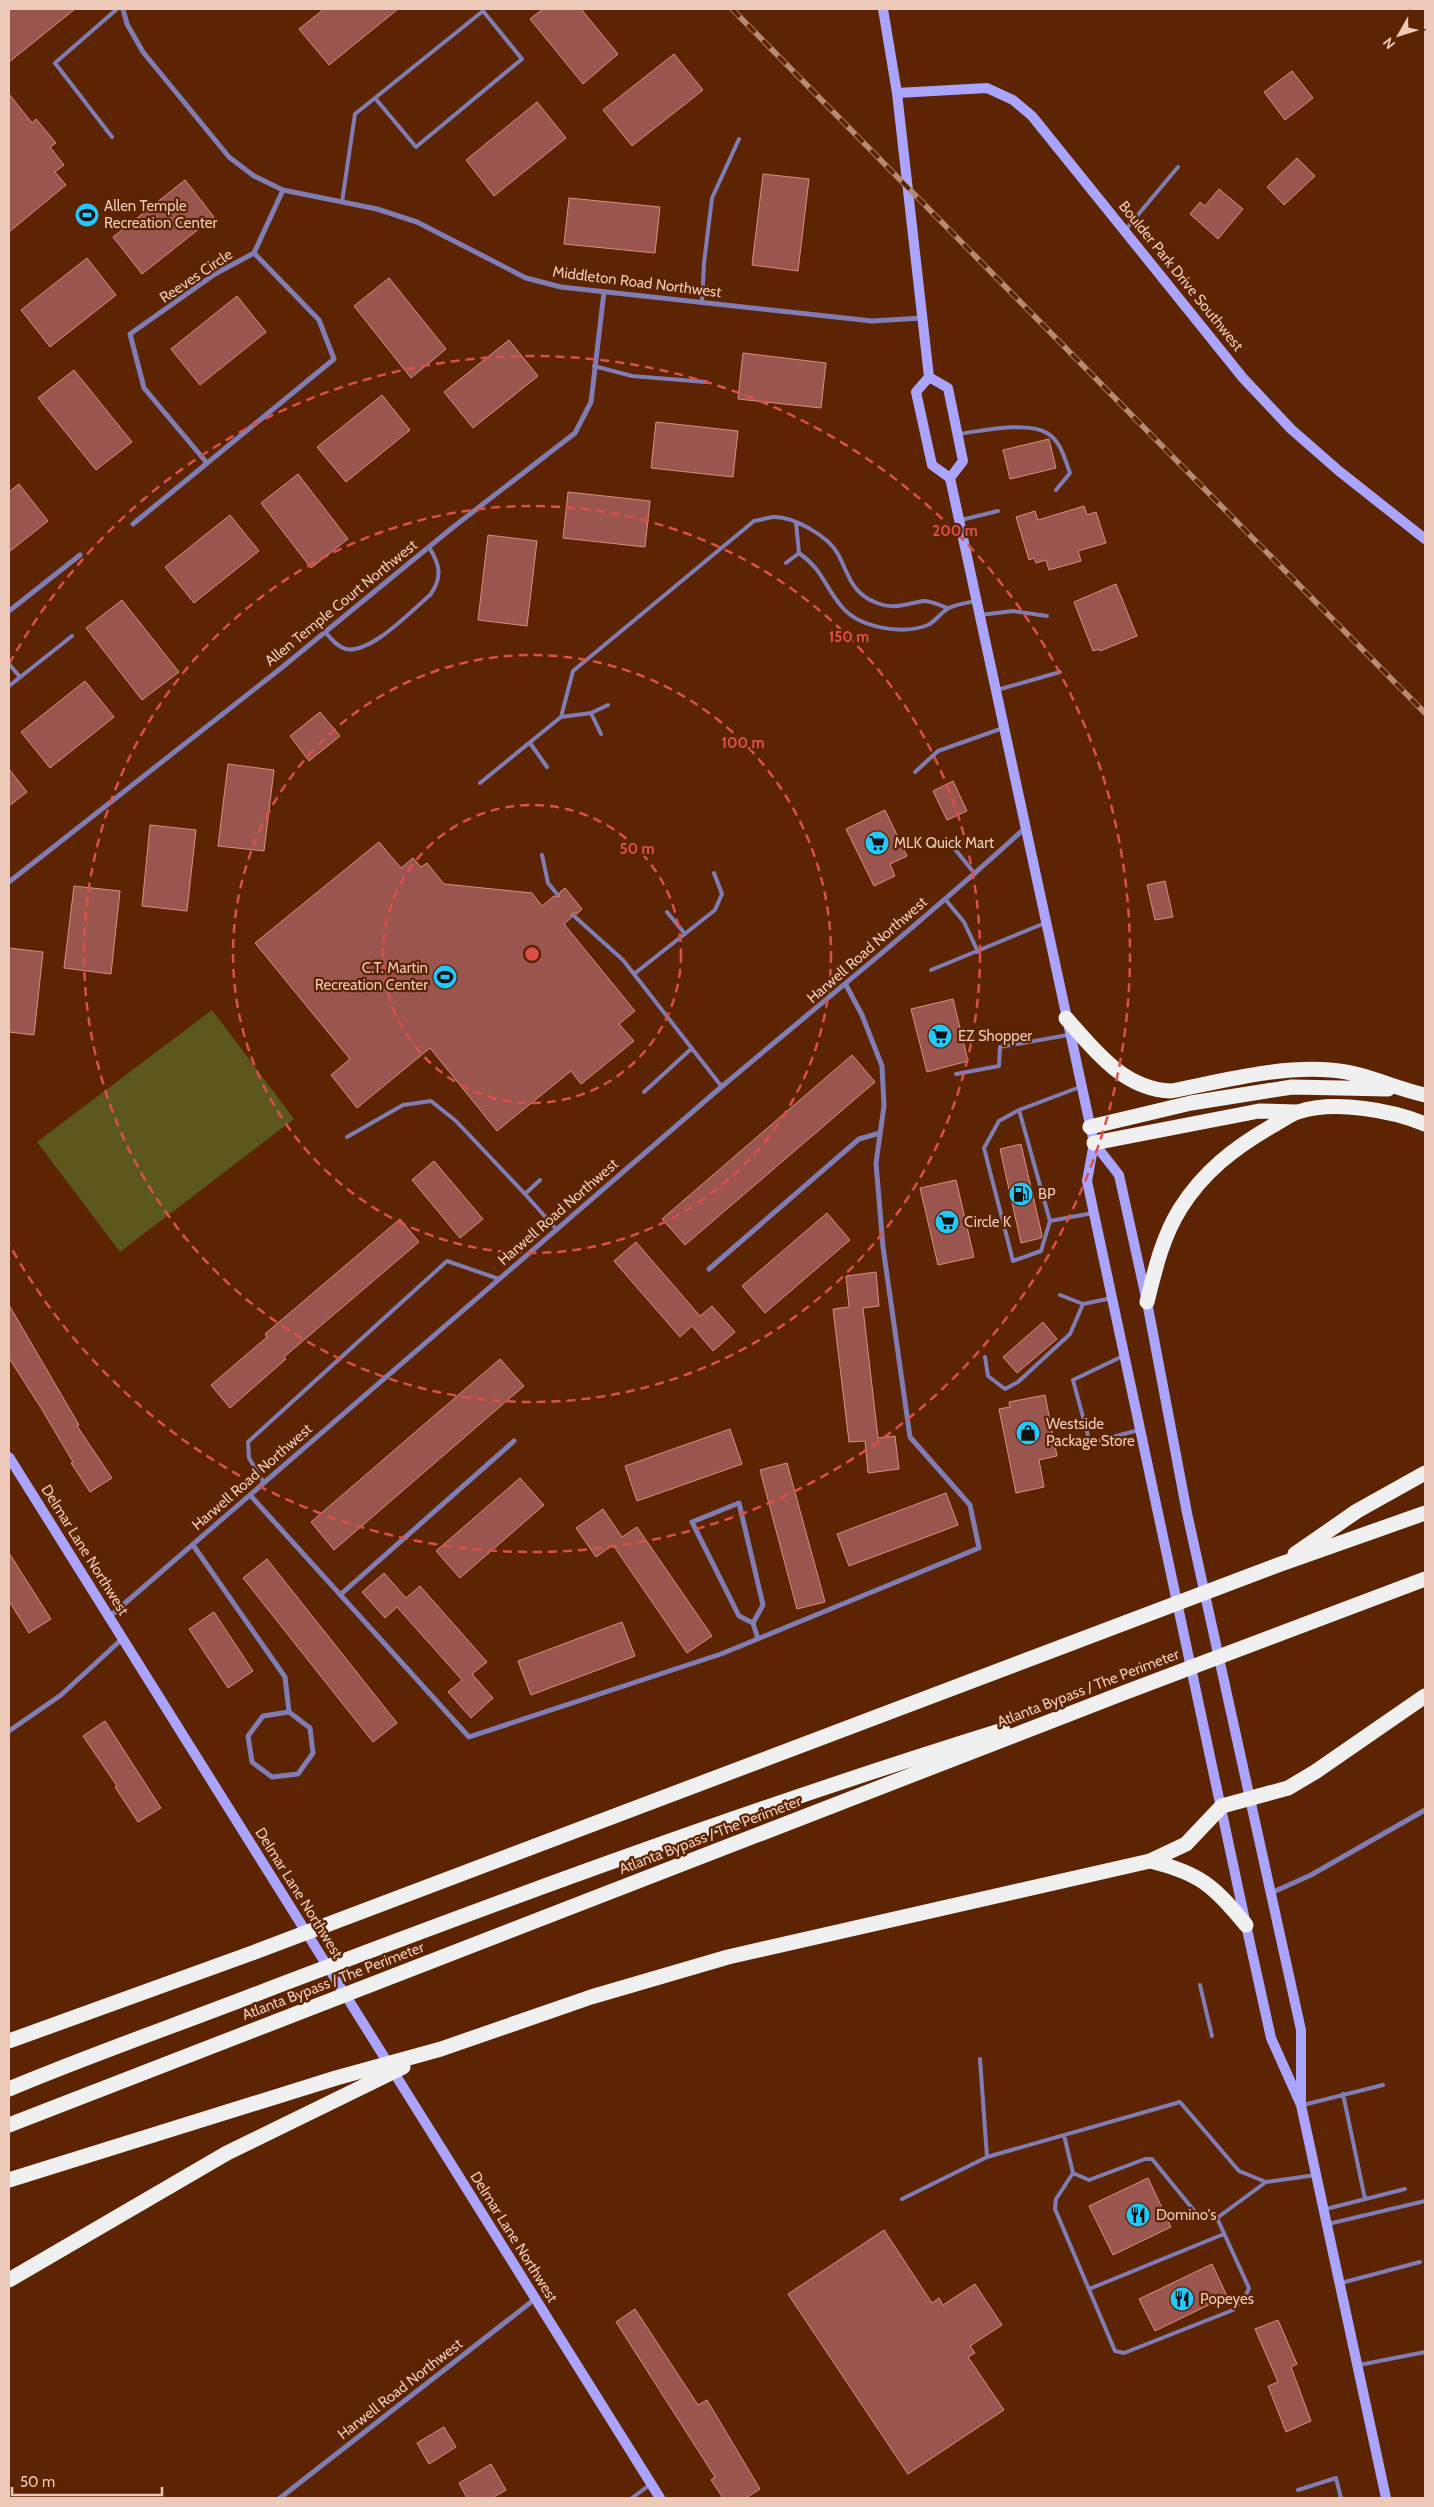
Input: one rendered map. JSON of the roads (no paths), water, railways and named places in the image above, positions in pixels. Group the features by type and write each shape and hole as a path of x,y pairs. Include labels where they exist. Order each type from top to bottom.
{"highway":[{"path":"1066,1018 1105,1062 1139,1084 1156,1090 1172,1091 1271,1073 1330,1070 1363,1075 1397,1089"},
{"path":"1090,1127 1220,1098 1292,1087 1397,1089 1425,1094"},
{"path":"1094,1144 1259,1111 1298,1112 1345,1107 1372,1109 1404,1115 1425,1124"},
{"path":"1147,1302 1157,1261 1167,1234 1180,1210 1198,1185 1218,1162 1241,1144 1298,1112"},
{"path":"1278,1565 1357,1511 1425,1473"},
{"path":"9,2041 255,1952 356,1912 1278,1565 1425,1513"},
{"name":"Atlanta Bypass / The Perimeter","path":"9,2125 295,2016 1126,1692 1425,1579"},
{"path":"9,2089 375,1949 633,1855 891,1764 1126,1692"},
{"path":"9,2180 336,2078 441,2049 591,1997 728,1957 1150,1861 1186,1844 1222,1806 1288,1788 1315,1772 1425,1696"},
{"path":"1150,1861 1196,1875 1216,1890 1246,1925"},
{"path":"9,2280 227,2153 441,2049"}],"main road":[{"path":"883,9 897,93 929,377 916,392 924,432 932,465 950,478 978,615 1094,1144 1087,1180 1093,1212 1222,1806 1246,1925 1271,2038 1301,2105 1386,2498"},
{"name":"Boulder Park Drive Southwest","path":"897,93 987,88 1013,100 1032,116 1243,378 1291,429 1339,471 1425,539"},
{"path":"929,377 948,388 958,434 963,461 950,478"},
{"path":"1094,1144 1119,1175 1147,1302 1187,1513 1301,2030 1301,2105"},
{"name":"Delmar Lane Northwest","path":"9,1456 660,2498"}],"street":[{"name":"Middleton Road Northwest","path":"123,9 127,24 143,52 229,157 254,176 283,190 377,209 417,222 526,278 561,287 872,321 922,318"},
{"path":"254,253 283,190"},
{"name":"Reeves Circle","path":"133,524 334,359 319,320 254,253 215,274 130,334 144,388 207,463"},
{"name":"Allen Temple Court Northwest","path":"9,882 575,433 591,402 604,292"},
{"path":"9,612 80,555"},
{"name":"Harwell Road Northwest","path":"109,1617 722,1087 846,985 975,874 1025,828"},
{"path":"250,1495 469,1737 721,1654 979,1548 970,1505 910,1437 883,1247 876,1163 884,1106 882,1066 862,1015 846,985"},
{"path":"709,1269 859,1139 880,1133"},
{"path":"340,1595 514,1441"},
{"path":"753,1623 763,1605 739,1503 692,1522 739,1616 753,1623 758,1639"},
{"path":"193,1544 285,1677 289,1712 310,1728 313,1753 298,1774 272,1777 252,1762 248,1736 263,1716 289,1712"},
{"path":"9,1731 61,1694 123,1639"},
{"path":"1270,1894 1311,1875 1425,1810"},
{"name":"Harwell Road Northwest","path":"280,2498 535,2299"}],"lane":[{"path":"112,137 55,63 117,9"},
{"path":"342,202 355,114 483,11 522,60 416,147 375,98"},
{"path":"702,303 704,263 712,198 739,139"},
{"path":"1124,231 1178,167"},
{"path":"594,366 632,376 706,382"},
{"path":"958,434 1019,426 1048,433 1061,448 1070,473 1056,490"},
{"path":"958,521 998,511"},
{"path":"561,717 573,671 754,521 775,517 812,529 826,539 838,554 846,576 860,593 877,603 894,607 924,600 948,608"},
{"path":"796,524 799,553 814,564 842,607 855,619 883,628 916,628 930,624 948,608 975,601"},
{"path":"325,632 338,645 347,649 372,644 430,595 436,586 440,568 429,547"},
{"path":"786,563 799,553"},
{"path":"978,615 1012,610 1047,616"},
{"path":"9,686 72,636"},
{"path":"9,664 20,678"},
{"path":"995,691 1060,672"},
{"path":"480,783 561,717 591,712 608,705"},
{"path":"591,712 601,734"},
{"path":"915,772 938,751 1003,728"},
{"path":"530,743 547,767"},
{"path":"950,843 975,874"},
{"path":"542,855 548,883 557,894"},
{"path":"634,974 715,910 722,894 714,873"},
{"path":"945,899 964,922 978,952"},
{"path":"667,912 685,934"},
{"path":"574,916 623,960 722,1087"},
{"path":"931,970 1046,923"},
{"path":"956,1074 999,1066 1000,1047 1070,1034"},
{"path":"644,1092 691,1049"},
{"path":"1019,1110 1050,1221 1041,1251 1013,1261 984,1148 999,1121 1019,1110 1081,1086"},
{"path":"347,1137 403,1105 431,1102 456,1121 557,1230"},
{"path":"525,1194 540,1180"},
{"path":"1050,1221 1093,1212"},
{"path":"264,1483 254,1470 249,1458 248,1442 447,1261 500,1280"},
{"path":"1060,1295 1083,1304 1112,1298"},
{"path":"984,1357 988,1376 1004,1389 1018,1382 1070,1334 1083,1304"},
{"path":"1125,1356 1073,1380 1090,1442 1141,1429"},
{"path":"1200,1985 1212,2036"},
{"path":"980,2059 987,2157"},
{"path":"1301,2105 1383,2085"},
{"path":"1343,2094 1365,2200"},
{"path":"902,2199 987,2157 1180,2102 1239,2171 1266,2182"},
{"path":"1064,2135 1073,2173 1056,2199 1055,2209 1115,2351 1124,2352 1233,2310 1246,2296 1248,2288 1217,2218"},
{"path":"1073,2173 1089,2180 1145,2158 1152,2159 1196,2213 1204,2217 1217,2218 1266,2182 1316,2175"},
{"path":"1323,2210 1405,2189"},
{"path":"1326,2224 1425,2202"},
{"path":"1089,2289 1224,2234"},
{"path":"1339,2284 1420,2262"},
{"path":"1357,2366 1425,2352"},
{"path":"1298,2490 1336,2478 1341,2498"},
{"path":"632,2498 651,2484"}],"railway":[{"path":"732,9 1425,713"}],"place":[{"name":"Allen Temple Recreation Center","path":"87,215"},
{"name":"MLK Quick Mart","path":"877,843"},
{"name":"C.T. Martin Recreation Center","path":"445,977"},
{"name":"EZ Shopper","path":"940,1036"},
{"name":"BP","path":"1021,1194"},
{"name":"Circle K","path":"947,1222"},
{"name":"Westside Package Store","path":"1028,1433"},
{"name":"Domino's","path":"1138,2215"},
{"name":"Popeyes","path":"1182,2299"}]}
